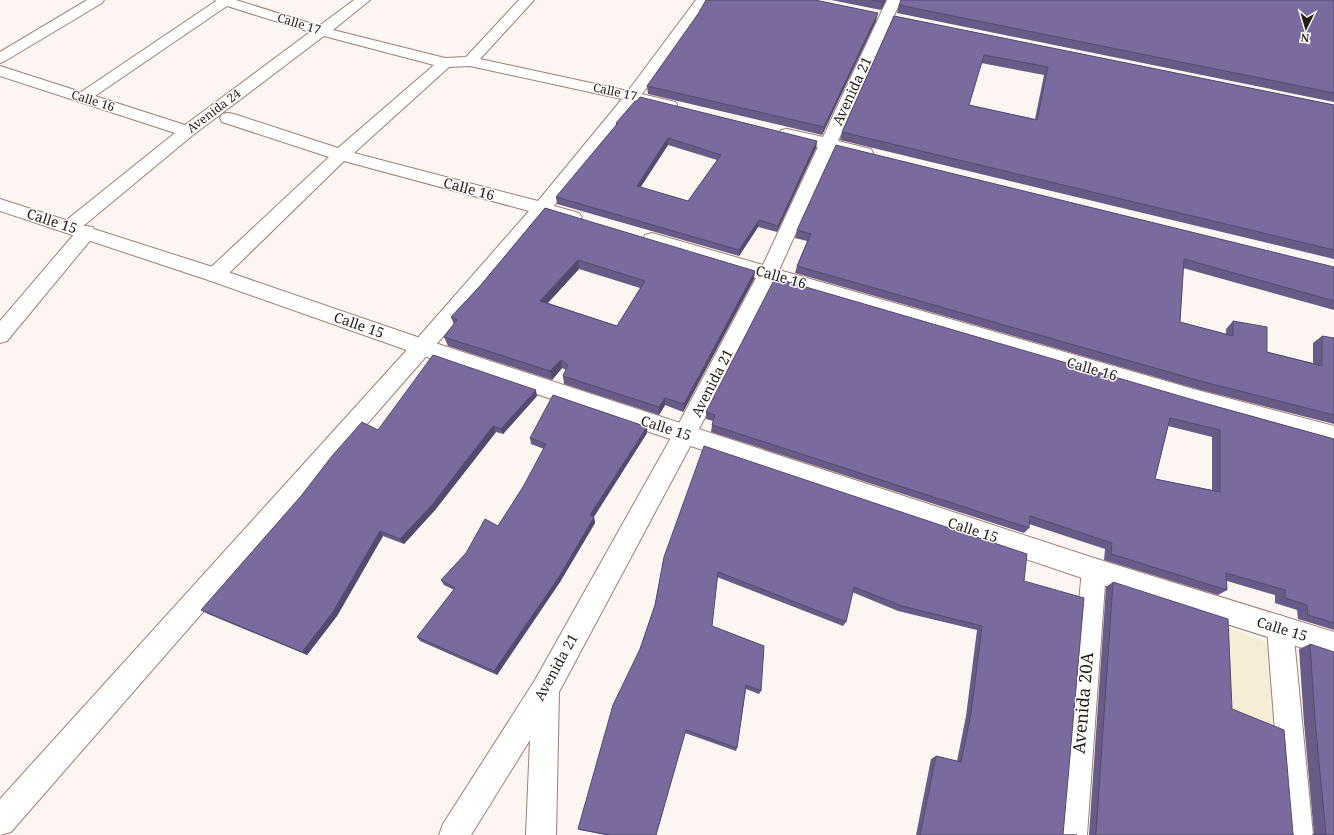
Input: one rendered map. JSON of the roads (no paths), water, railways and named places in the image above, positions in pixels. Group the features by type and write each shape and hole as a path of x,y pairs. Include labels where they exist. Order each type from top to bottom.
{"street":[{"path":"0,58 97,0"},
{"path":"82,98 225,0"},
{"name":"Calle 17","path":"225,0 320,31 445,63 470,61 633,96 685,109"},
{"name":"Avenida 24","path":"0,335 78,230 187,131 363,0"},
{"path":"470,61 528,0"},
{"path":"0,821 422,347 542,208 633,96 703,0"},
{"name":"Avenida 21","path":"454,835 545,690 685,434 768,274 888,13"},
{"path":"215,275 341,156 445,63"},
{"name":"Calle 16","path":"0,71 187,131"},
{"name":"Calle 16","path":"228,118 341,156 587,221"},
{"path":"775,131 881,157"},
{"name":"Calle 15","path":"0,205 215,275 422,347 1094,570 1334,645"},
{"name":"Calle 16","path":"632,234 1196,399 1334,436"},
{"name":"Avenida 20A","path":"1072,835 1094,570"},
{"path":"1280,628 1298,835"},
{"path":"542,835 545,690"}]}
